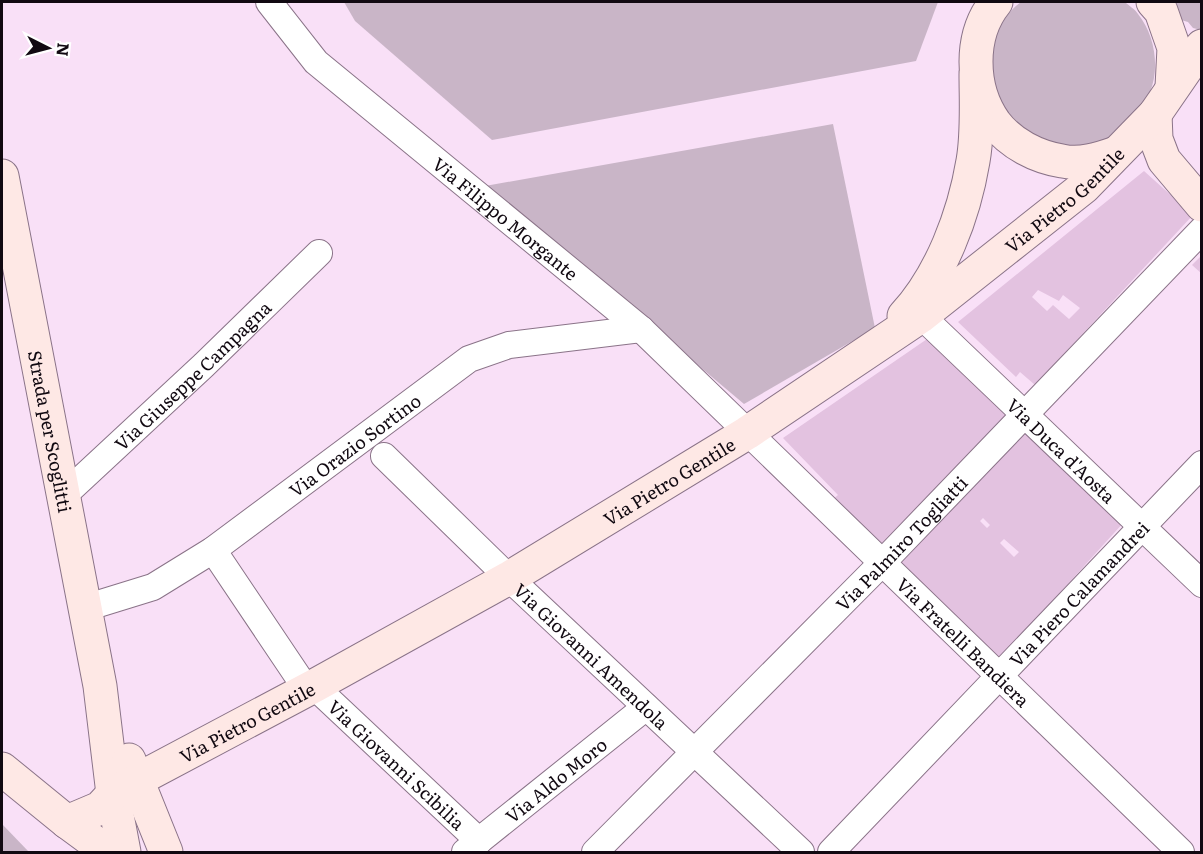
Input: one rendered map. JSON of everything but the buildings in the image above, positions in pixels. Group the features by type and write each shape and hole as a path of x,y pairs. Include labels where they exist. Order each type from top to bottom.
{"street":[{"name":"Via Filippo Morgante","path":"269,2 316,62 641,329 747,433"},
{"path":"917,312 962,206 973,161 976,49 982,26 996,2"},
{"path":"1153,2 1161,11 1174,48 1156,139 1164,160 1202,205"},
{"name":"Via Pietro Gentile","path":"69,837 125,787 509,578 747,433 877,346 917,312 1084,186 1163,100 1202,46"},
{"path":"976,74 983,100 996,123 1015,142 1038,155 1064,162 1091,161 1116,153"},
{"name":"Strada per Scoglitti","path":"2,176 100,686 125,787"},
{"name":"Via Palmiro Togliatti","path":"595,852 881,564 1202,230"},
{"name":"Via Giuseppe Campagna","path":"63,496 204,365 319,253"},
{"name":"Via Duca d'Aosta","path":"917,312 1202,584"},
{"name":"Via Orazio Sortino","path":"85,608 153,587 213,550 469,359 509,345 641,329"},
{"name":"Via Fratelli Bandiera","path":"747,433 1181,852"},
{"name":"Via Giovanni Amendola","path":"384,456 509,578 801,852"},
{"name":"Via Piero Calamandrei","path":"831,852 1202,464"},
{"name":"Via Giovanni Scibilia","path":"213,550 310,688 472,847"},
{"name":"Via Aldo Moro","path":"472,847 646,707"},
{"path":"2,770 69,837 108,852"},
{"path":"124,852 125,787"},
{"path":"125,787 166,852"}],"shaded area":[{"path":"344,2 938,2 916,61 492,140 355,21"},
{"path":"1021,2 1125,2 1137,12 1152,42 1155,73 1149,95 1116,135 1097,143 1076,146 1056,144 1038,138 1021,127 1007,112 997,95 992,74 992,54 1001,25"},
{"path":"1171,2 1201,2 1201,30 1181,20"},
{"path":"833,124 875,328 744,404 485,186"},
{"path":"2,824 29,852 2,852"}]}
